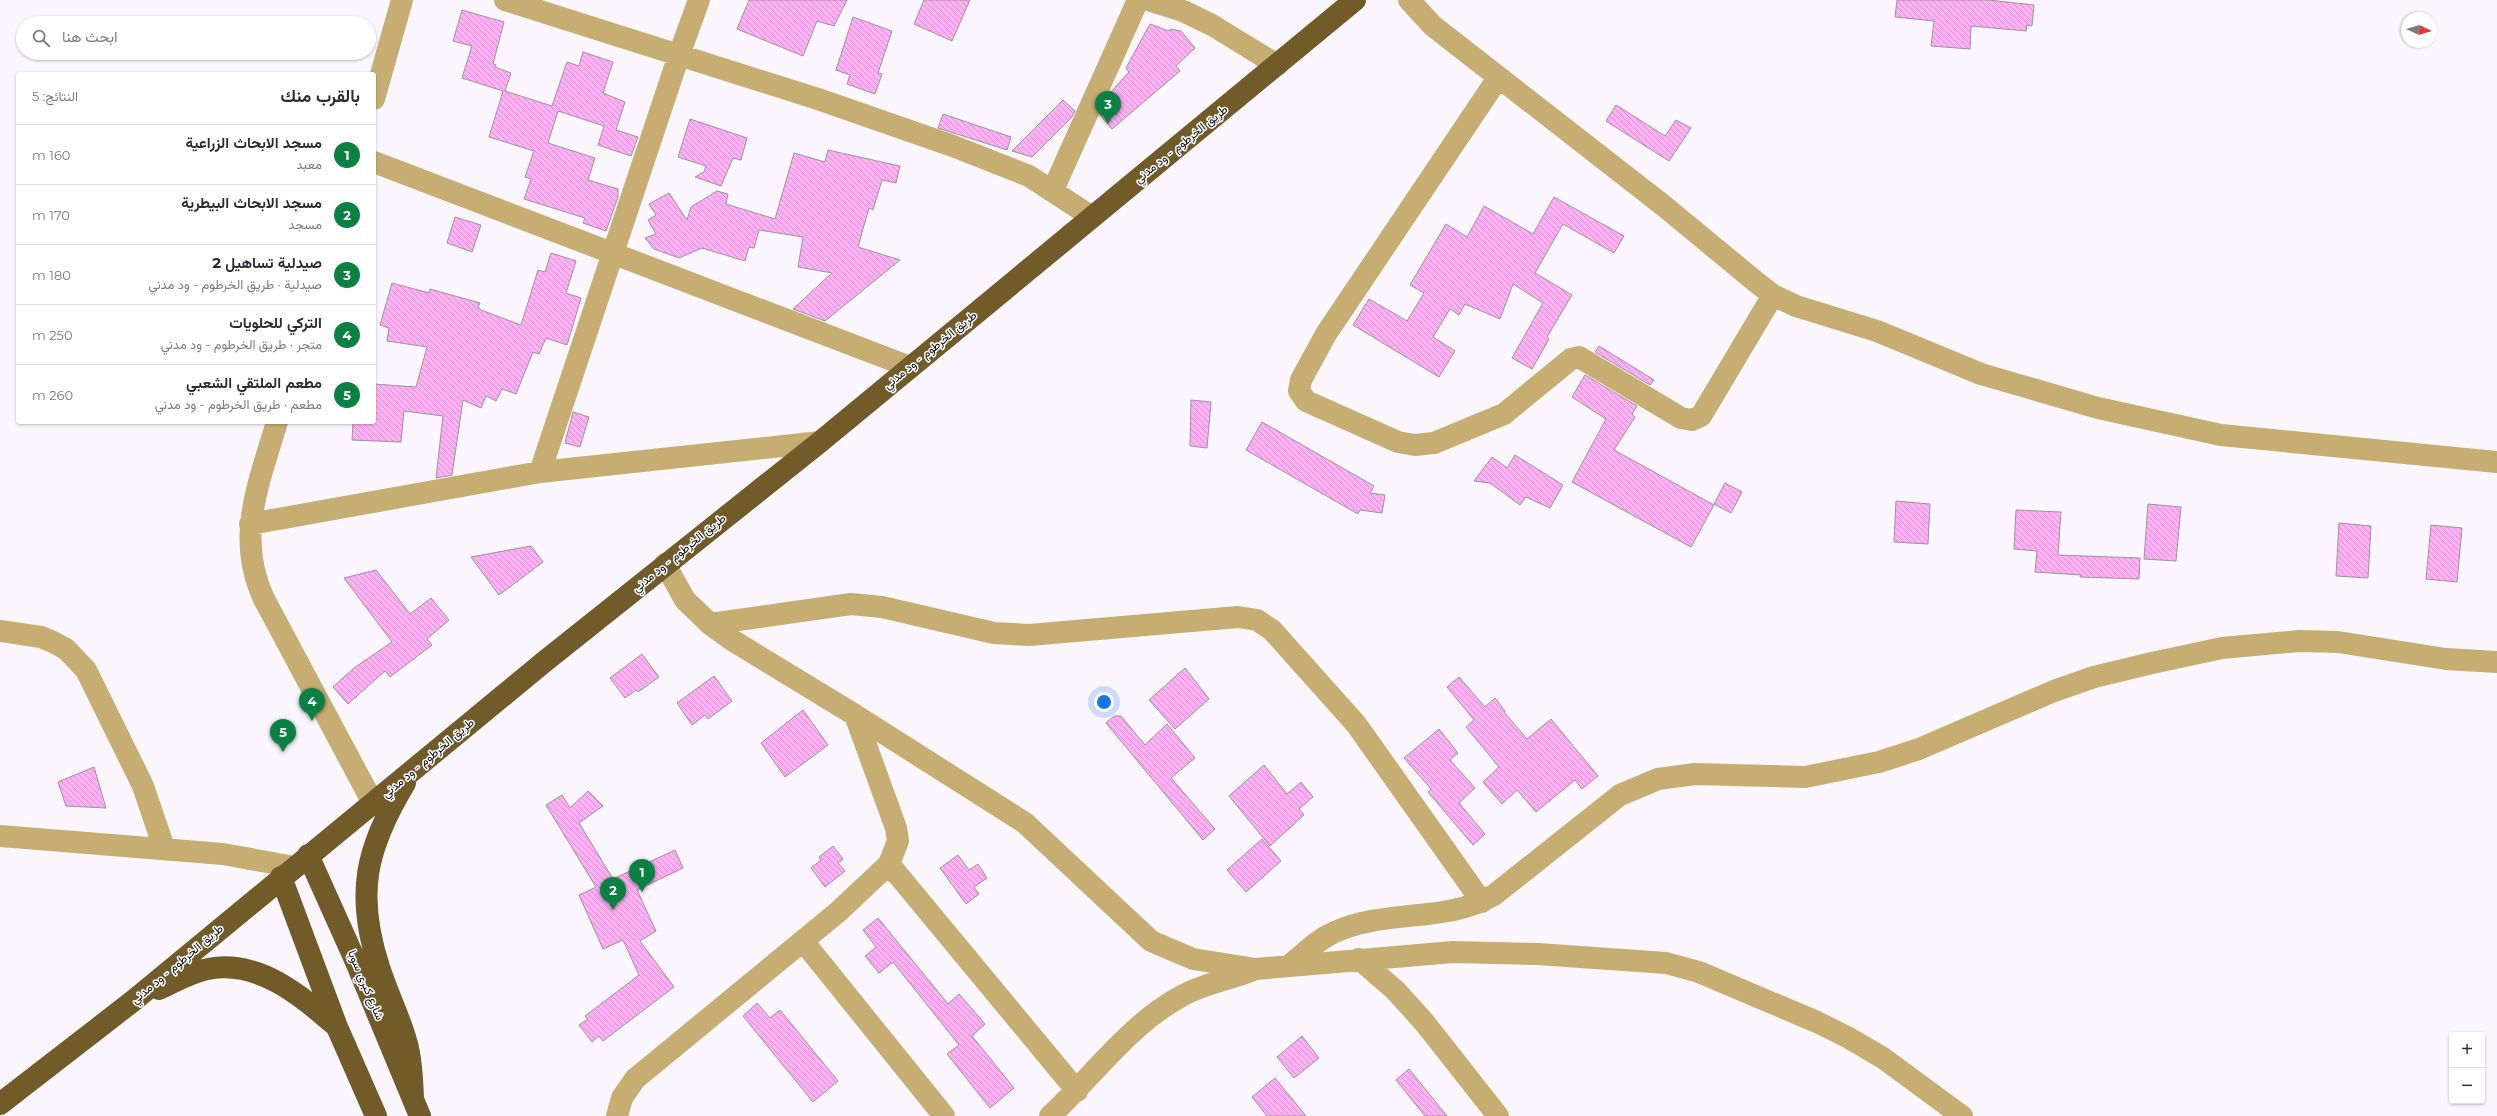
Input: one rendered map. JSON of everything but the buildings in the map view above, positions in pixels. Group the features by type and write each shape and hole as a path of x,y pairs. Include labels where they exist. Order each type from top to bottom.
{"highway":[{"name":"طريق الخرطوم - ود مدني","path":"0,1104 133,1001 295,866 665,564 820,442 1355,0"},
{"path":"414,769 388,814 374,845 369,861 366,897 368,920 379,967 407,1045 416,1107"},
{"path":"295,866 337,1027 376,1116"},
{"name":"شارع كبري سوبا","path":"295,866 356,962 416,1107"},
{"path":"133,1001 207,969 244,969 263,975 286,987 308,1001 337,1027"}],"street":[{"path":"376,92 402,0"},
{"path":"505,0 818,99 953,146 1029,176 1053,190 1092,217"},
{"path":"540,472 679,55 699,0"},
{"path":"1053,190 1138,0"},
{"path":"1148,0 1183,11 1212,25 1277,65"},
{"path":"1409,0 1433,26 1498,78 1592,149 1773,295 1796,306 1877,331 1981,374 2098,408 2221,435 2497,462"},
{"path":"1498,78 1326,334 1301,380 1300,391 1306,401 1398,442 1415,445 1434,443 1504,414 1571,359 1579,357 1681,418 1692,420 1701,416 1773,295"},
{"path":"376,163 910,367"},
{"path":"276,424 250,524 250,554 256,583 373,803"},
{"path":"250,524 540,472 820,442"},
{"path":"665,564 685,600 710,624 732,640 856,715 1025,823 1151,941 1193,959 1256,969"},
{"path":"710,624 851,604 882,607 994,633 1029,635 1238,617 1257,620 1272,630 1356,724 1482,902"},
{"path":"0,631 41,637 53,642 66,649 86,670 143,786 164,848"},
{"path":"1291,964 1322,939 1349,926 1458,909 1482,902 1494,895 1620,795 1658,779 1695,774 1805,777 1879,762 1919,749 2054,691 2094,677 2222,648 2300,641 2338,642 2446,659 2497,662"},
{"path":"617,1116 622,1098 635,1079 803,941 889,864 898,841 896,828 856,715"},
{"path":"0,836 164,848 223,854 295,866"},
{"path":"889,864 1077,1091"},
{"path":"803,941 944,1116"},
{"path":"1050,1116 1077,1091 1135,1030 1163,1007 1187,993 1256,969 1291,964 1453,952 1538,954 1666,963 1699,972 1843,1035 1883,1058 1962,1116"},
{"path":"1359,959 1395,990 1424,1022 1498,1116"}],"place":[{"name":"صيدلية تساهيل 2","path":"1108,124"},
{"name":"التركي للحلويات","path":"312,721"},
{"name":"مطعم الملتقي الشعبي","path":"283,752"},
{"name":"مسجد الابحاث الزراعية","path":"642,892"},
{"name":"مسجد الابحاث البيطرية","path":"613,910"}]}
